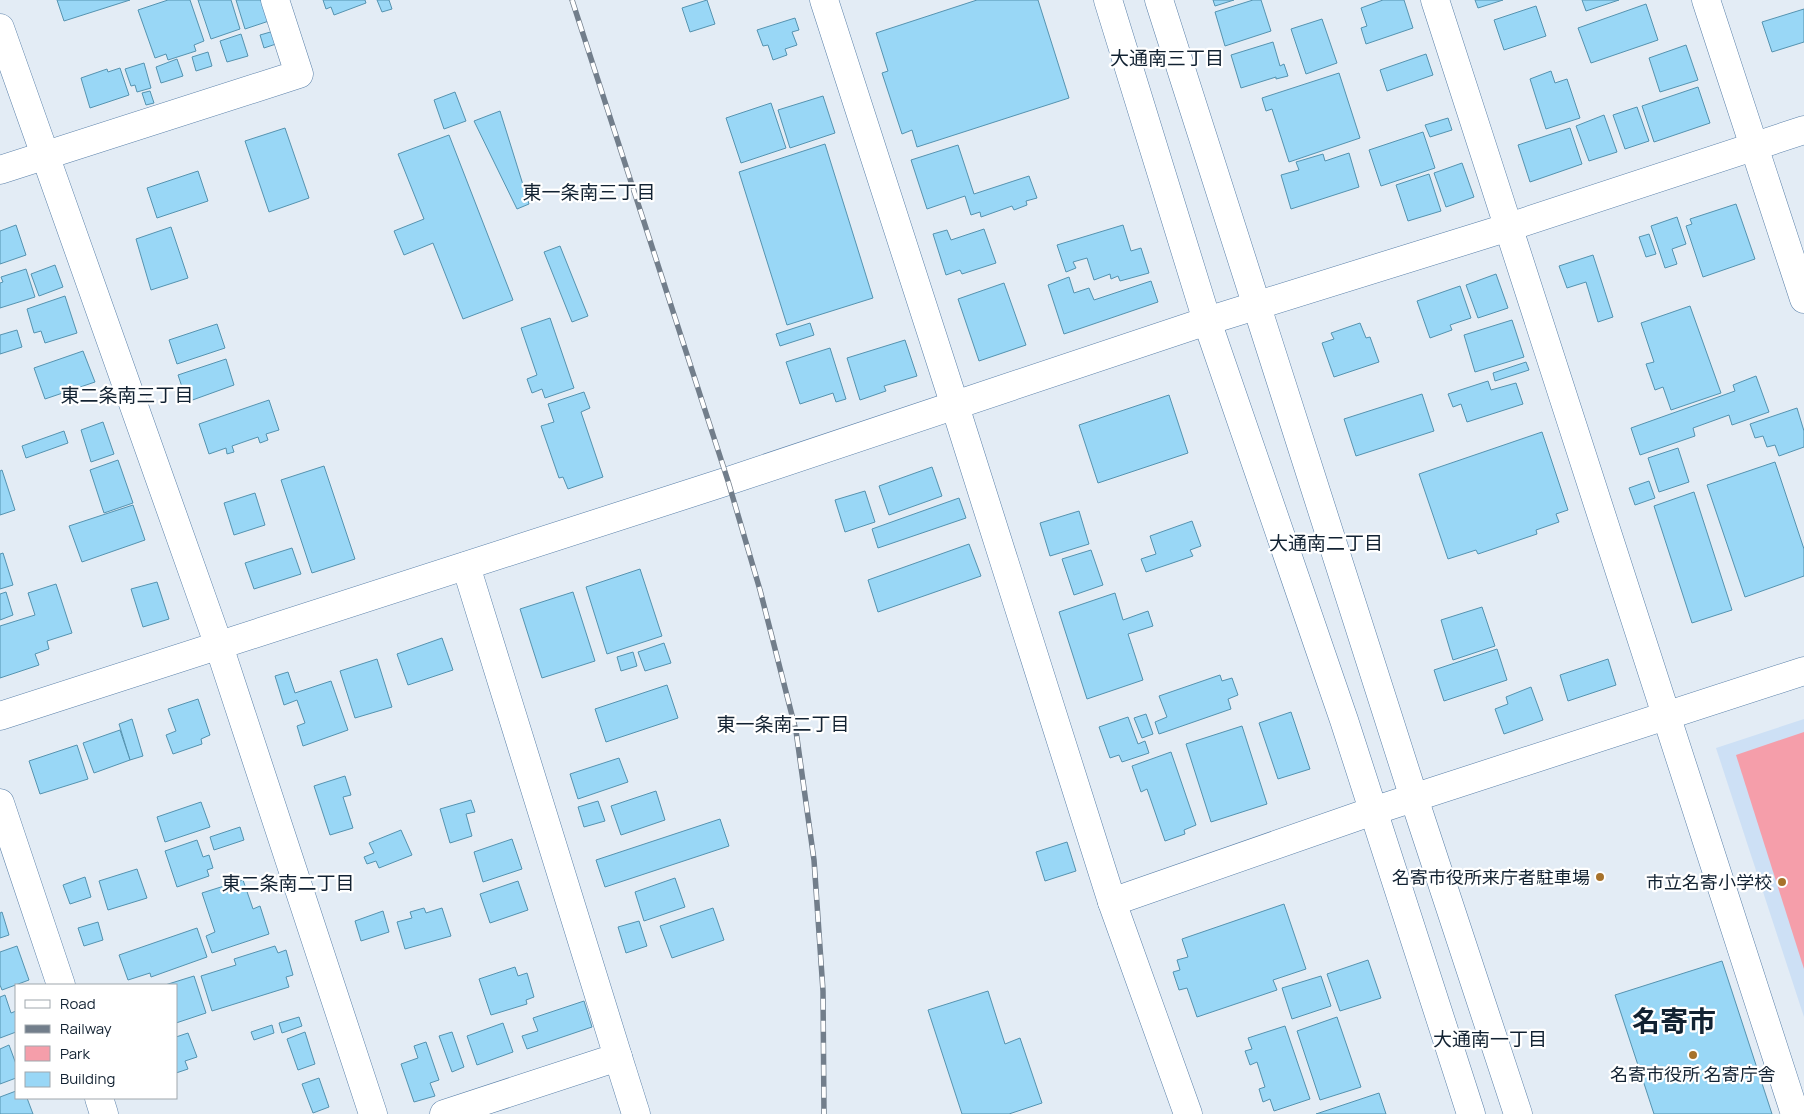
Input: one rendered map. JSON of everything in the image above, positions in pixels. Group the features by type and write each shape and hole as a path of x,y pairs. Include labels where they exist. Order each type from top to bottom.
{"street":[{"path":"0,170 299,74 275,0"},
{"path":"824,0 1112,902 1188,1114"},
{"path":"1108,0 1208,321 1373,811 1471,1114"},
{"path":"1159,0 1414,798 1518,1114"},
{"path":"1435,0 1795,1114"},
{"path":"1706,0 1804,299"},
{"path":"0,28 219,646 373,1114"},
{"path":"0,716 466,566 1257,305 1509,227 1804,130"},
{"path":"466,566 636,1114"},
{"path":"1112,902 1373,811 1804,671"},
{"path":"0,803 61,984"},
{"path":"444,1114 618,1057"},
{"path":"99,1099 104,1114"}],"shaded area":[{"name":"市立名寄小学校","path":"1804,719 1804,1017 1716,748"}],"green space":[{"name":"市立名寄小学校","path":"1804,732 1804,969 1736,755"}],"building":[{"path":"57,0 130,0 64,21"},
{"path":"168,0 190,0 204,41 194,45 196,51 168,60 166,54 155,58 138,10"},
{"path":"198,0 231,0 240,29 211,39"},
{"path":"236,0 275,0 281,17 245,29"},
{"path":"323,0 365,0 366,3 334,15 331,7 326,9"},
{"path":"377,0 389,0 392,9 382,12"},
{"path":"707,0 715,24 690,32 682,8"},
{"path":"977,0 1038,0 1069,98 917,147 912,130 902,134 882,73 888,71 876,33"},
{"path":"1213,0 1234,0 1215,6"},
{"path":"1253,0 1261,0 1271,31 1225,46 1215,12"},
{"path":"1383,0 1404,0 1413,28 1366,44 1361,28 1367,26 1361,8"},
{"path":"1475,0 1503,0 1478,8"},
{"path":"1582,0 1619,0 1586,11"},
{"path":"1646,4 1658,40 1591,63 1578,28"},
{"path":"1536,6 1546,36 1504,50 1494,20"},
{"path":"1804,9 1804,42 1772,52 1762,22"},
{"path":"795,18 799,30 792,32 797,45 785,49 787,55 773,60 768,45 763,46 757,30"},
{"path":"1322,19 1337,63 1306,74 1291,29"},
{"path":"281,29 285,41 264,48 260,35"},
{"path":"241,34 248,56 227,62 220,41"},
{"path":"1273,42 1280,66 1284,64 1288,76 1276,79 1276,77 1241,88 1231,55"},
{"path":"1686,45 1698,80 1660,92 1649,58"},
{"path":"208,52 212,66 196,71 192,57"},
{"path":"1426,54 1433,75 1387,91 1380,70"},
{"path":"177,59 183,76 161,83 156,67"},
{"path":"144,63 151,88 137,92 135,85 131,86 125,69"},
{"path":"120,68 129,95 90,108 81,78 107,69 108,72"},
{"path":"1551,71 1555,83 1567,79 1580,118 1546,129 1530,79"},
{"path":"1339,73 1360,138 1289,162 1272,109 1266,111 1262,98"},
{"path":"1698,87 1710,123 1654,142 1642,106"},
{"path":"150,91 154,103 146,105 142,93"},
{"path":"455,92 466,121 444,129 434,100"},
{"path":"823,96 835,133 790,148 778,110"},
{"path":"771,103 786,148 741,163 726,118"},
{"path":"1637,107 1649,141 1625,149 1613,115"},
{"path":"500,111 529,204 517,209 474,121"},
{"path":"1604,115 1617,152 1589,161 1576,126"},
{"path":"1448,118 1452,130 1430,137 1425,125"},
{"path":"285,128 309,198 269,212 245,141"},
{"path":"1570,128 1582,164 1530,182 1518,145"},
{"path":"1423,132 1435,168 1381,186 1369,150"},
{"path":"449,135 513,300 463,319 433,243 404,255 394,231 424,219 398,154"},
{"path":"825,144 873,298 787,325 739,172"},
{"path":"958,145 974,194 1029,176 1037,198 1026,201 1027,205 1014,210 1012,206 981,217 980,212 971,215 965,196 927,209 911,160"},
{"path":"1349,153 1359,187 1291,209 1281,175 1299,170 1296,162 1323,154 1325,161"},
{"path":"1462,163 1474,197 1446,207 1434,173"},
{"path":"198,171 208,201 157,218 147,188"},
{"path":"1429,174 1441,211 1408,221 1396,185"},
{"path":"1736,204 1755,259 1703,277 1686,226 1692,224 1690,219"},
{"path":"1677,217 1686,244 1672,249 1677,264 1665,268 1651,226"},
{"path":"16,225 26,255 0,264 0,231"},
{"path":"1123,225 1131,251 1141,248 1149,273 1120,281 1118,276 1111,279 1110,274 1094,280 1087,258 1073,262 1076,268 1066,272 1057,245"},
{"path":"171,227 188,278 151,290 136,239"},
{"path":"984,229 996,263 962,274 960,270 946,275 933,234 947,230 951,240"},
{"path":"1649,234 1656,254 1646,257 1639,237"},
{"path":"560,246 588,316 572,322 544,252"},
{"path":"1593,255 1613,317 1598,322 1586,282 1567,288 1559,266"},
{"path":"55,265 63,287 39,296 31,274"},
{"path":"26,269 35,297 0,308 0,283 3,282 1,277"},
{"path":"1496,274 1508,308 1478,318 1466,285"},
{"path":"1069,277 1074,293 1089,288 1094,300 1151,281 1158,302 1064,334 1048,285"},
{"path":"1004,283 1026,345 979,361 958,299"},
{"path":"1460,286 1471,318 1450,325 1452,330 1430,338 1417,301"},
{"path":"65,296 77,333 45,343 41,331 34,333 27,309"},
{"path":"1690,306 1721,393 1671,410 1663,387 1655,390 1646,364 1654,362 1641,323"},
{"path":"550,318 574,388 545,398 542,389 532,393 527,379 537,375 521,328"},
{"path":"1512,320 1524,357 1475,372 1464,335"},
{"path":"810,323 814,335 780,346 776,334"},
{"path":"1360,323 1366,338 1370,337 1379,362 1334,377 1322,343 1334,339 1331,333"},
{"path":"217,324 225,348 177,364 169,340"},
{"path":"17,330 22,347 0,354 0,335"},
{"path":"905,340 917,376 884,386 886,391 860,400 847,358"},
{"path":"830,348 846,399 836,402 833,393 800,404 786,362"},
{"path":"83,351 95,382 45,399 34,368"},
{"path":"226,359 234,385 187,402 178,375"},
{"path":"1526,362 1529,370 1495,381 1493,373"},
{"path":"1756,376 1769,412 1732,425 1729,415 1693,428 1695,436 1640,455 1631,428 1735,391 1733,385"},
{"path":"1488,381 1491,390 1516,383 1523,404 1467,422 1461,404 1453,407 1448,394"},
{"path":"584,392 590,408 581,412 603,477 568,489 563,477 559,478 541,426 554,422 548,404"},
{"path":"1422,394 1434,431 1356,456 1344,419"},
{"path":"1169,395 1188,453 1098,483 1079,425"},
{"path":"269,400 279,430 266,434 268,440 260,443 258,437 232,446 234,452 227,454 226,448 209,454 199,424"},
{"path":"1797,408 1804,431 1804,447 1779,456 1775,445 1767,447 1763,436 1755,438 1750,424"},
{"path":"103,422 114,454 91,462 81,430"},
{"path":"64,431 68,443 26,458 22,446"},
{"path":"1542,432 1568,510 1556,514 1559,522 1536,530 1537,534 1478,554 1476,550 1448,559 1419,474"},
{"path":"1678,448 1689,482 1659,492 1648,458"},
{"path":"118,460 133,503 104,513 90,470"},
{"path":"1775,462 1804,549 1804,576 1745,597 1707,485"},
{"path":"324,466 355,559 312,573 281,480"},
{"path":"932,467 942,496 889,515 879,486"},
{"path":"2,470 15,510 0,515 0,471"},
{"path":"1649,481 1655,498 1635,505 1629,488"},
{"path":"865,491 875,522 845,532 835,500"},
{"path":"1694,492 1732,610 1692,623 1654,506"},
{"path":"255,493 265,525 234,535 224,503"},
{"path":"959,498 966,518 878,548 872,529"},
{"path":"133,505 145,540 82,562 69,526"},
{"path":"1079,511 1089,544 1050,556 1040,523"},
{"path":"1192,521 1201,546 1190,550 1193,556 1146,572 1141,559 1156,554 1150,536"},
{"path":"969,544 981,576 878,612 868,580"},
{"path":"292,548 301,574 254,589 245,563"},
{"path":"1091,550 1103,585 1074,595 1062,559"},
{"path":"3,553 13,585 0,589 0,554"},
{"path":"640,569 662,636 607,654 586,587"},
{"path":"157,582 169,619 143,627 131,589"},
{"path":"56,584 72,633 47,641 49,649 35,654 39,665 0,678 0,626 35,615 28,593"},
{"path":"6,592 13,615 0,620 0,594"},
{"path":"573,592 595,661 542,678 520,609"},
{"path":"1115,593 1123,620 1148,611 1153,626 1128,634 1143,680 1087,699 1059,612"},
{"path":"1482,607 1495,646 1453,660 1441,620"},
{"path":"442,638 453,670 408,685 397,654"},
{"path":"664,643 671,663 645,671 638,652"},
{"path":"1497,649 1507,680 1444,701 1434,670"},
{"path":"633,652 637,666 621,671 617,657"},
{"path":"377,659 392,707 355,718 340,671"},
{"path":"1608,659 1616,685 1568,701 1560,675"},
{"path":"288,672 295,693 331,681 348,730 303,746 297,726 305,723 297,700 284,705 275,676"},
{"path":"1220,675 1222,681 1232,678 1238,695 1228,699 1231,709 1159,734 1155,722 1167,717 1159,696"},
{"path":"667,685 678,718 606,742 595,709"},
{"path":"1531,687 1543,720 1504,734 1495,709 1508,704 1506,697"},
{"path":"198,699 210,735 201,739 202,744 173,754 166,735 176,731 168,709"},
{"path":"1291,712 1310,769 1278,779 1259,723"},
{"path":"1146,714 1153,734 1142,738 1134,718"},
{"path":"1128,717 1138,744 1145,741 1149,753 1122,762 1119,755 1110,758 1099,727"},
{"path":"132,719 143,756 130,760 119,724"},
{"path":"1242,726 1267,804 1211,822 1186,744"},
{"path":"120,730 130,760 94,773 83,743"},
{"path":"77,745 88,779 40,794 29,761"},
{"path":"1171,752 1196,825 1184,830 1185,834 1165,841 1147,789 1141,792 1132,766"},
{"path":"619,758 628,782 578,799 570,774"},
{"path":"345,776 351,795 343,797 353,828 330,835 314,786"},
{"path":"656,791 665,820 621,835 611,806"},
{"path":"471,800 475,812 466,814 472,836 450,843 440,809"},
{"path":"598,801 605,821 584,827 578,807"},
{"path":"201,802 210,827 165,842 157,817"},
{"path":"720,819 729,846 605,887 596,860"},
{"path":"240,827 244,840 214,850 210,837"},
{"path":"401,830 412,855 379,868 376,861 367,864 364,857 374,853 369,843"},
{"path":"512,839 522,869 483,882 474,852"},
{"path":"197,840 203,857 209,855 213,868 207,870 209,876 177,887 165,851"},
{"path":"1067,842 1076,871 1045,881 1036,852"},
{"path":"137,869 147,898 108,910 99,881"},
{"path":"85,877 91,897 70,904 63,885"},
{"path":"675,878 685,907 644,921 635,892"},
{"path":"243,880 253,909 260,906 269,934 212,953 206,936 215,932 202,893"},
{"path":"518,881 528,910 490,923 480,894"},
{"path":"1284,904 1306,969 1273,980 1277,990 1197,1017 1187,988 1179,990 1173,972 1180,970 1177,960 1188,957 1182,939"},
{"path":"424,908 426,913 442,908 451,936 405,949 397,922 412,918 410,912"},
{"path":"713,908 724,940 672,958 660,926"},
{"path":"383,911 389,932 361,941 355,921"},
{"path":"2,912 9,935 0,938 0,913"},
{"path":"639,921 647,946 626,953 618,927"},
{"path":"98,922 103,940 84,946 78,928"},
{"path":"197,928 207,957 151,977 150,973 128,980 119,955"},
{"path":"17,946 29,980 2,990 0,985 0,952"},
{"path":"275,946 278,953 286,950 293,975 286,977 289,987 212,1011 201,976 236,965 234,959"},
{"path":"1368,960 1381,998 1340,1011 1327,974"},
{"name":"名寄市役所 名寄庁舎","path":"1722,961 1772,1114 1654,1114 1615,995"},
{"path":"515,967 518,976 527,973 534,997 526,1000 527,1004 491,1015 479,979"},
{"path":"194,976 206,1013 178,1022 178,984 168,984"},
{"path":"1321,976 1331,1006 1292,1019 1282,988"},
{"path":"988,991 1005,1044 1020,1038 1042,1103 1009,1114 962,1114 928,1010"},
{"path":"5,995 11,1013 15,1011 15,1032 0,1038 0,997"},
{"path":"584,1001 592,1027 527,1049 522,1036 538,1031 533,1018"},
{"path":"299,1017 302,1026 282,1033 279,1023"},
{"path":"1337,1017 1361,1087 1320,1100 1297,1031"},
{"path":"503,1023 513,1052 477,1065 467,1036"},
{"path":"272,1025 274,1033 254,1040 251,1032"},
{"path":"1285,1026 1310,1099 1274,1111 1270,1099 1263,1102 1259,1089 1265,1087 1257,1062 1250,1065 1245,1051 1252,1049 1248,1038"},
{"path":"305,1032 315,1064 298,1070 287,1039"},
{"path":"452,1032 464,1067 452,1072 439,1036"},
{"path":"188,1033 197,1057 185,1061 188,1069 178,1072 178,1036"},
{"path":"426,1042 439,1080 430,1083 435,1096 414,1102 401,1064 418,1058 414,1046"},
{"path":"9,1045 15,1061 15,1078 0,1084 0,1049"},
{"path":"319,1078 329,1107 313,1113 302,1084"},
{"path":"15,1091 15,1099 27,1099 33,1114 0,1114 0,1097"},
{"path":"1379,1093 1386,1114 1316,1114"}],"railway":[{"path":"572,0 728,481 760,590 796,731 814,860 823,991 824,1114"}],"place":[{"name":"名寄市役所来庁者駐車場","path":"1600,877"},
{"name":"市立名寄小学校","path":"1782,882"},
{"name":"名寄市役所 名寄庁舎","path":"1693,1055"}],"district":[{"name":"大通南三丁目","path":"1167,58"},
{"name":"東一条南三丁目","path":"589,192"},
{"name":"東二条南三丁目","path":"127,395"},
{"name":"大通南二丁目","path":"1326,543"},
{"name":"東一条南二丁目","path":"783,724"},
{"name":"東二条南二丁目","path":"288,883"},
{"name":"名寄市","path":"1674,1020"},
{"name":"大通南一丁目","path":"1490,1039"}]}
